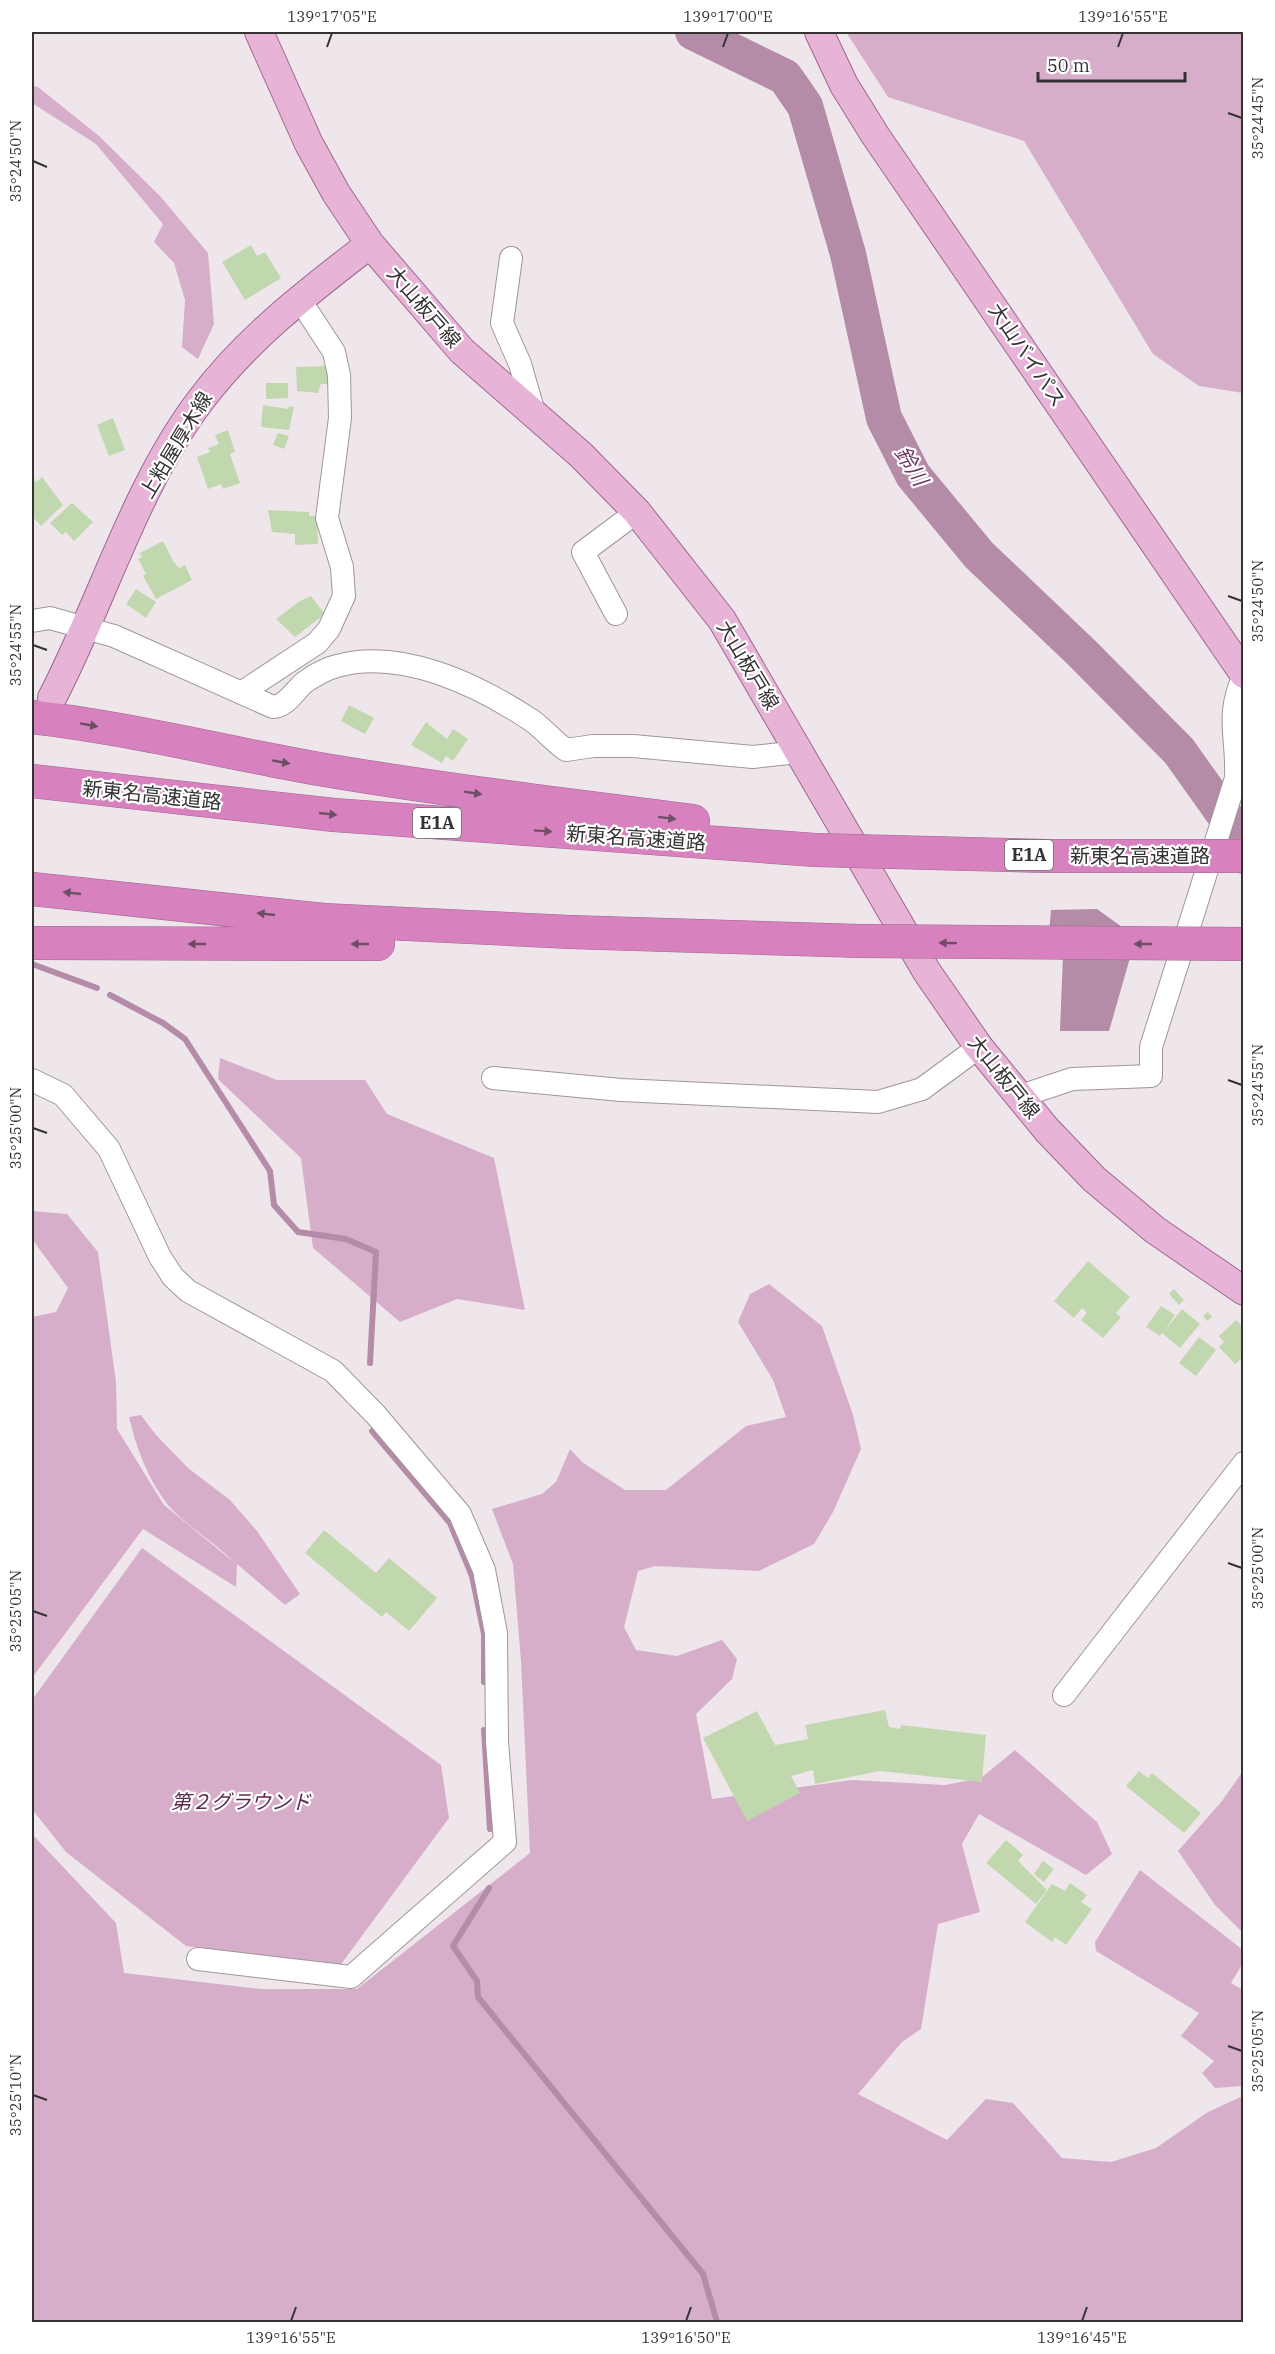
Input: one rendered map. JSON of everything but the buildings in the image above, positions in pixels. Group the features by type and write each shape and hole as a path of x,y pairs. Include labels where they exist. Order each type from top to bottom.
{"highway":[{"path":"42,707 126,731 321,769 811,841"},
{"name":"新東名高速道路","path":"46,784 346,816 1046,856 1244,856"},
{"path":"32,889 321,932"},
{"path":"32,943 321,932 570,932 860,941 1244,944"}],"main road":[{"name":"大山板戸線","path":"259,32 309,144 336,193 370,244 462,351 581,455 637,512 722,620 927,972 979,1047 1018,1097 1077,1162 1117,1200 1155,1230 1244,1291"},
{"name":"大山バイパス","path":"819,32 844,86 875,135 1244,675"},
{"name":"上粕屋厚木線","path":"42,707 86,628 151,481 199,402 249,345 300,300 370,244"}],"street":[{"path":"511,258 502,323 520,364 535,416"},
{"path":"241,693 317,643 329,629 344,596 342,567 327,518 340,418 339,375 334,352 300,300"},
{"path":"616,614 583,552 637,512"},
{"path":"32,621 50,618 114,636 268,706 278,707 303,684 322,671 353,663 387,663 439,674 479,691 531,720 566,750 593,746 633,746 753,757 798,752"},
{"path":"1018,1097 1072,1079 1099,1076 1151,1076 1151,1047 1230,795 1237,761 1232,712 1244,675"},
{"path":"493,1078 621,1090 878,1102 922,1089 979,1047"},
{"path":"32,1080 63,1095 109,1149 160,1257 173,1277 188,1292 333,1371 376,1415 460,1514 484,1570 496,1633 497,1742 505,1842 351,1977 198,1959"},
{"path":"1064,1695 1244,1463"}],"green space":[{"path":"846,32 1243,32 1243,393 1199,386 1153,354 1024,141 888,97"},
{"path":"32,86 38,87 99,136 160,196 208,253 214,324 198,359 182,347 185,300 174,263 154,242 163,224 96,144 32,103"},
{"path":"220,1058 277,1080 365,1080 387,1114 494,1158 525,1310 457,1299 400,1322 313,1248 301,1158 218,1079"},
{"path":"32,1211 67,1214 98,1252 116,1382 117,1429 164,1505 235,1563 168,1505 154,1485 144,1463 129,1417 141,1415 156,1435 188,1468 230,1500 257,1531 300,1594 285,1605 237,1564 236,1587 143,1529 32,1678 32,1317 56,1312 68,1288 32,1239"},
{"path":"769,1284 822,1326 853,1415 861,1449 833,1512 814,1544 759,1571 655,1566 638,1571 624,1627 636,1650 677,1656 722,1640 737,1659 732,1679 696,1714 712,1799 852,1780 945,1785 981,1778 1015,1750 1097,1822 1112,1854 1086,1875 979,1814 962,1844 980,1912 938,1924 921,2029 902,2042 858,2094 947,2140 986,2099 1013,2103 1062,2158 1111,2162 1156,2148 1208,2112 1243,2096 1243,2322 32,2322 32,1834 116,1923 124,1973 261,1989 357,1989 530,1853 521,1661 513,1564 492,1509 542,1494 556,1482 570,1449 582,1462 625,1490 666,1490 746,1426 786,1417 773,1380 738,1322 750,1294"},
{"name":"第２グラウンド","path":"142,1548 441,1765 449,1818 339,1967 186,1946 66,1852 32,1809 32,1700"},
{"path":"1243,1771 1243,1933 1215,1905 1178,1851 1222,1801"},
{"path":"1140,1870 1243,1950 1243,1963 1231,1983 1243,1990 1243,2086 1215,2088 1202,2073 1214,2061 1181,2036 1199,2013 1096,1951 1095,1942"}],"shaded area":[{"path":"1097,909 1136,937 1109,1031 1060,1031 1063,955 1047,955 1051,910"}],"waterway":[{"name":"鈴川","path":"693,32 785,77 805,106 848,254 884,418 913,475 979,555 1082,653 1179,751 1226,817 1244,856"},
{"path":"32,964 97,988"},
{"path":"110,995 163,1023 185,1039 270,1171 274,1205 298,1232 346,1239 376,1252 370,1363"},
{"path":"372,1431 450,1523 472,1576 484,1634 484,1682"},
{"path":"484,1730 490,1829"},
{"path":"489,1888 453,1946 477,1981 478,1997 703,2274 717,2322"}]}
